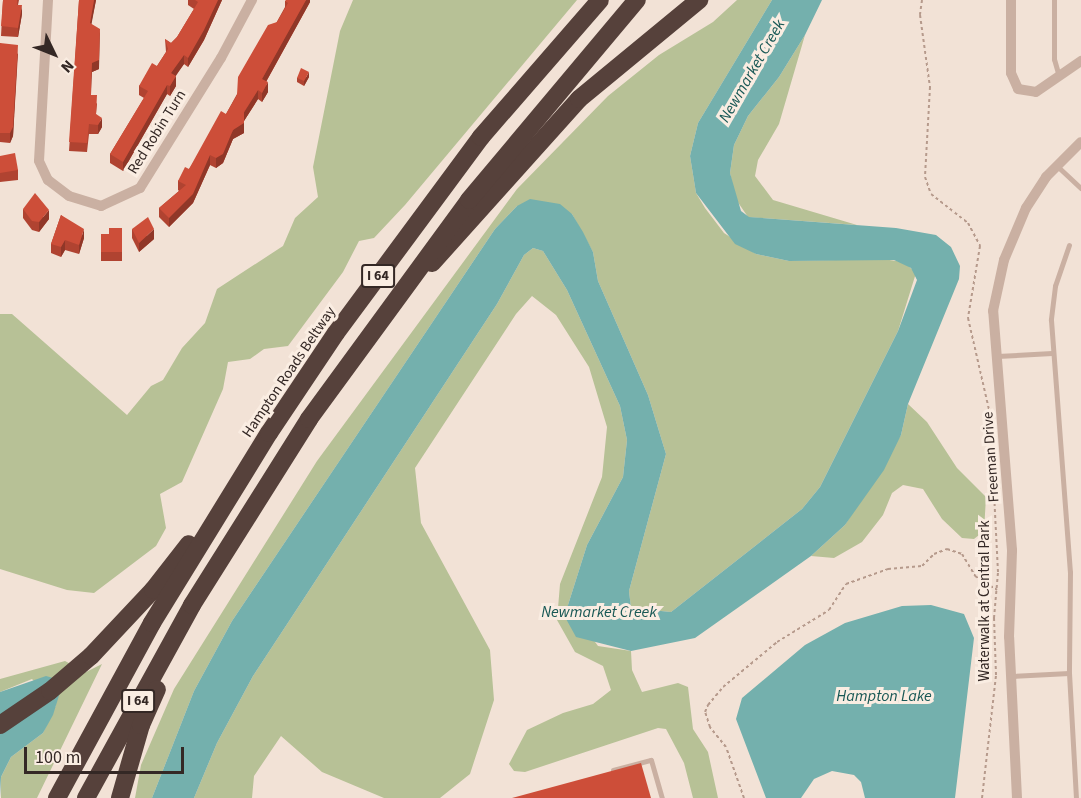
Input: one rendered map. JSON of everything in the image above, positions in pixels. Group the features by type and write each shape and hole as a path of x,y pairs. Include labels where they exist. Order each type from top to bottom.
{"highway":[{"name":"Hampton Roads Beltway","path":"57,798 152,623 247,469 336,333 432,201 527,82 600,0"},
{"name":"I 64","path":"86,798 192,605 309,419 392,302 476,191 637,0"},
{"path":"392,302 457,240 564,113 626,57 699,0"},
{"path":"0,725 91,656 153,590 247,469"},
{"path":"120,798 141,725 192,605"}],"street":[{"name":"Red Robin Turn","path":"48,0 39,161 48,180 69,196 101,206 140,188 221,58 252,0"},
{"path":"1011,0 1013,82 1022,92 1032,93 1081,61"},
{"name":"Freeman Drive","path":"1017,798 1011,676 1012,550 1004,422 994,356 993,311 1004,260 1026,207 1056,165 1081,142"}],"lane":[{"path":"1054,0 1054,59 1059,77"},
{"path":"1056,165 1081,188"},
{"path":"1069,245 1052,303 1052,353 1070,572 1069,673 1076,798"},
{"path":"994,356 1052,353"},
{"path":"1011,676 1069,673"},
{"path":"606,772 651,760 662,798"}],"path":[{"path":"922,0 920,15 930,87 925,177 931,194 968,223 980,246 968,318 990,414"},
{"name":"Waterwalk at Central Park","path":"982,798 995,692 997,553 991,426"},
{"path":"744,798 726,747 710,727 705,712 708,705 723,687 777,642 829,610 846,584 888,569 922,566 934,554 948,549 962,554 975,576 997,590"}],"green space":[{"path":"353,0 577,0 405,205 374,238 359,241 343,272 288,346 264,349 250,359 228,362 223,389 182,482 160,494 166,528 156,546 94,593 67,590 0,569 0,314 12,314 127,415 151,386 163,380 182,348 205,323 217,289 283,246 295,218 318,197 313,167 340,31"},
{"path":"737,0 772,0 698,123 690,156 696,193 705,208 724,233 756,254 789,261 882,259 904,262 916,273 898,331 820,487 802,509 671,612 631,608 629,591 666,454 648,395 598,281 593,252 572,214 517,206 495,229 232,621 194,691 152,798 135,798 141,765 174,689 317,461 517,189 608,96 659,55 713,22"},
{"path":"805,35 779,124 758,160 755,176 773,200 857,225 748,217 735,198 730,173 734,145 748,116 779,77"},
{"path":"533,248 543,251 567,290 620,406 627,440 623,477 587,545 568,605 598,646 631,651 632,670 642,692 678,683 688,687 693,729 708,752 718,798 693,798 684,763 666,729 658,728 525,772 514,771 509,764 527,730 563,713 593,704 611,690 603,666 575,652 557,620 560,584 602,477 607,427 589,367 556,315 532,296 516,314 415,468 421,523 490,650 494,700 470,774 440,798 384,798 322,772 281,736 254,776 252,798 194,798 217,743 253,676 497,304 524,255"},
{"path":"908,404 927,422 957,468 986,497 984,531 974,539 962,538 942,519 923,489 903,485 892,493 883,515 862,542 834,558 811,556 845,525 901,435"},
{"path":"65,661 86,672 102,664 37,798 1,798 1,777 11,757 43,733 56,705 32,679 0,692 0,679"}],"water":[{"name":"Newmarket Creek","path":"772,0 822,0 805,35 779,77 748,116 734,145 730,173 741,211 749,217 896,228 936,235 951,247 960,266 959,279 908,404 901,435 884,470 845,525 811,556 695,638 631,651 576,637 565,617 568,605 587,545 623,477 627,440 620,406 567,290 543,251 533,248 524,255 497,304 253,676 217,743 194,798 152,798 194,691 232,621 495,229 517,206 530,199 560,204 572,214 583,232 593,252 598,281 648,395 666,454 629,591 631,608 671,612 802,509 820,487 898,331 917,280 911,268 894,260 789,261 756,254 735,244 696,193 690,156 698,123"},
{"name":"Hampton Lake","path":"931,605 964,614 974,638 955,798 865,798 861,782 854,775 832,771 814,779 801,798 766,798 736,719 742,698 805,645 845,623 902,606"},
{"path":"46,676 53,678 61,689 53,715 43,733 11,757 1,777 0,798 0,692"}],"building":[{"path":"3,0 17,0 17,5 22,5 18,28 1,26"},
{"path":"79,0 94,0 90,23 100,29 99,60 92,63 91,95 97,95 96,114 102,118 98,125 89,124 87,143 69,142"},
{"path":"195,0 218,0 188,58 184,55 171,73 176,76 170,86 167,85 123,162 110,154 148,91 139,86 152,63 157,66 168,49 165,39 171,43 177,37 198,2"},
{"path":"286,0 306,0 262,79 268,82 262,93 258,90 244,112 244,123 233,130 223,154 216,158 210,155 193,194 169,218 159,208 186,185 178,181 185,167 189,169 221,111 226,114 237,95 238,77 268,25 277,22 288,3"},
{"path":"0,43 18,45 13,127 10,133 0,133"},
{"path":"301,68 309,72 304,81 297,78"},
{"path":"15,153 18,170 0,173 0,156"},
{"path":"35,193 49,210 39,222 32,221 23,209"},
{"path":"61,215 84,229 79,245 65,240 61,247 51,244"},
{"path":"148,217 154,229 139,243 132,229"},
{"path":"109,228 122,228 122,252 101,252 101,234 109,234"},
{"path":"641,763 651,798 512,798"}]}
